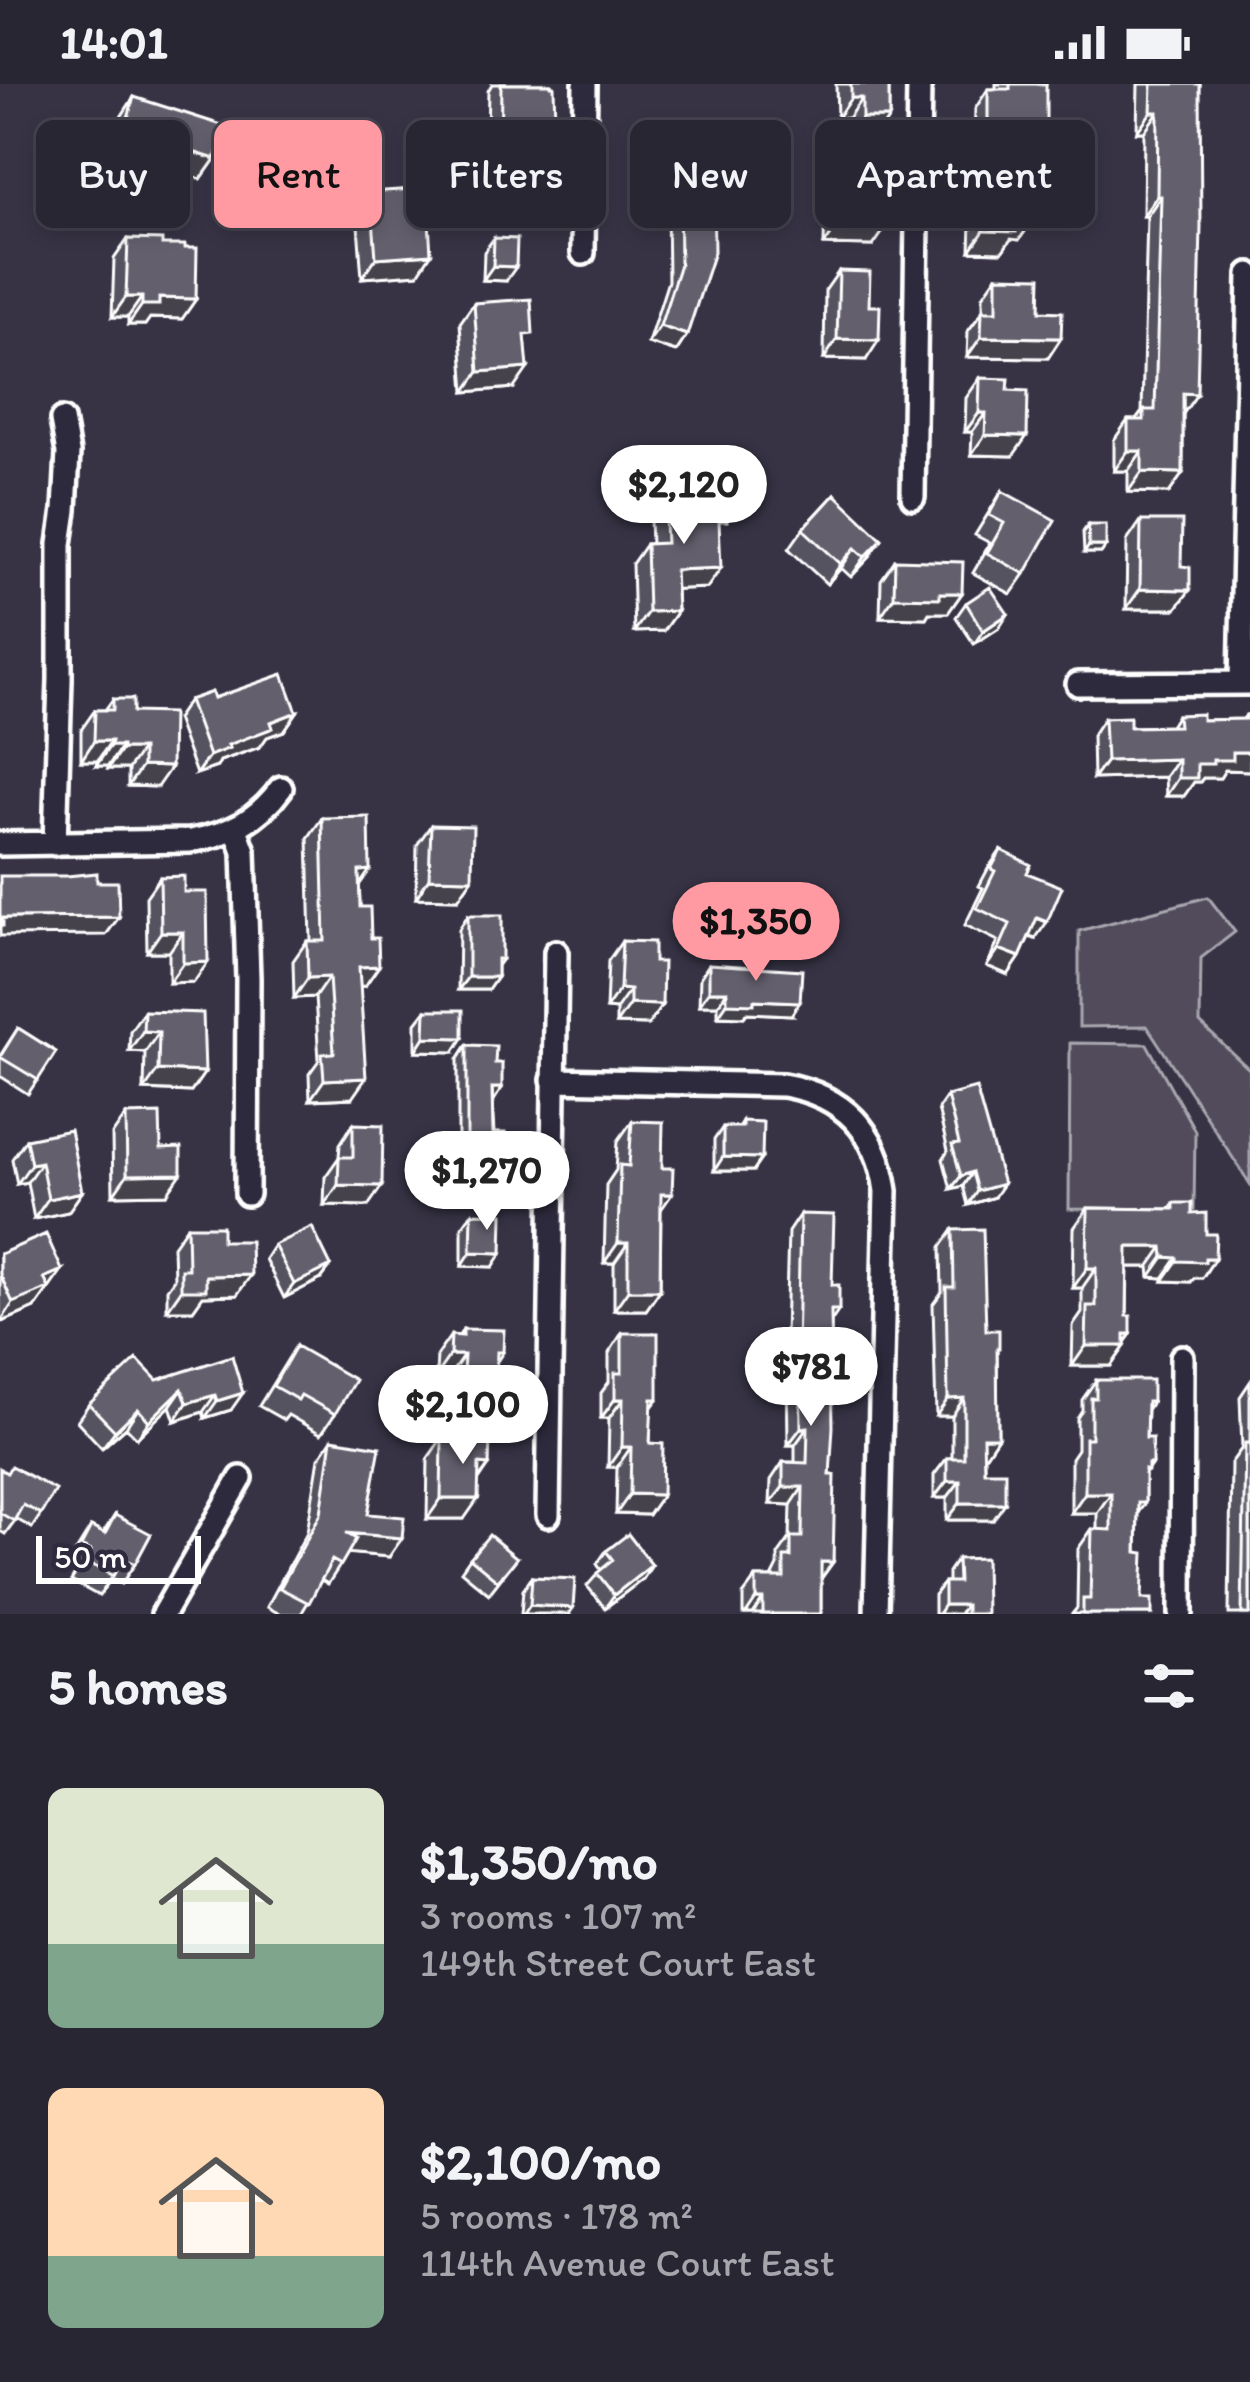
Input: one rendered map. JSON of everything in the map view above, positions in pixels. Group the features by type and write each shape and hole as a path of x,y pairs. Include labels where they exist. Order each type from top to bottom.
{"street":[{"path":"583,253 585,84"},
{"path":"913,496 919,84"},
{"path":"1078,684 1245,683 1250,274"},
{"path":"55,844 60,544 68,453 62,420"},
{"path":"0,844 190,841 236,829 280,788"},
{"path":"236,829 244,850 248,958 247,1194"},
{"path":"548,1515 556,952"},
{"path":"553,1080 783,1085 836,1104 859,1124 878,1154 886,1191 877,1614"},
{"path":"1181,1614 1182,1357"},
{"path":"163,1614 241,1478"}],"shaded area":[{"path":"1208,897 1235,932 1201,958 1200,1023 1250,1070 1250,1184 1147,1026 1079,1027 1079,931"},
{"path":"1070,1043 1147,1044 1195,1131 1194,1210 1069,1209"}],"building":[{"path":"501,84 554,86 555,120 501,120"},
{"path":"851,84 889,84 889,118 862,118 862,98 851,98"},
{"path":"1010,84 1046,84 1046,120 988,120 988,89 1010,89"},
{"path":"1152,84 1200,84 1197,394 1183,393 1183,473 1142,472 1142,451 1128,451 1128,420 1144,420 1144,410 1155,410 1161,196 1157,196 1158,112 1151,112"},
{"path":"134,97 214,122 214,159 190,151 190,120 127,120"},
{"path":"406,190 406,228 429,228 431,254 376,258 374,228 382,228 382,191"},
{"path":"680,228 714,228 714,252 687,335 660,326 680,264"},
{"path":"984,228 1016,228 1016,232"},
{"path":"494,238 517,239 516,267 493,266"},
{"path":"128,239 197,248 196,299 159,298 159,305 142,305 142,297 126,297"},
{"path":"839,271 870,272 869,306 880,306 879,340 837,339"},
{"path":"997,276 1041,277 1040,311 1062,312 1061,338 981,337 982,311 997,311"},
{"path":"531,299 533,334 525,335 528,368 479,372 474,303"},
{"path":"980,378 1009,379 1008,390 1028,391 1027,436 985,435 986,413 979,413"},
{"path":"1002,491 1055,520 1025,574 987,553 1004,523 989,515"},
{"path":"835,494 882,539 865,557 855,548 841,564 803,529"},
{"path":"726,497 727,521 719,521 721,568 675,570 677,611 648,612 646,544 666,543 664,500"},
{"path":"1141,521 1182,521 1181,566 1190,567 1190,590 1140,589"},
{"path":"1088,525 1106,525 1106,546 1089,546"},
{"path":"895,560 963,562 962,593 940,593 940,598 894,597"},
{"path":"990,587 1008,614 983,631 966,603"},
{"path":"283,674 297,712 209,756 189,700 212,692 214,698"},
{"path":"113,699 133,699 133,712 172,713 171,767 142,766 142,749 94,741 95,710 113,710"},
{"path":"1202,714 1202,720 1250,715 1250,752 1233,752 1233,760 1197,764 1197,778 1178,778 1178,759 1106,761 1104,718 1130,717 1130,727 1178,726 1177,715"},
{"path":"369,817 370,870 359,871 360,907 370,907 371,938 378,938 379,966 359,967 366,1078 324,1080 322,1054 334,1053 329,977 308,978 307,941 325,941 322,818"},
{"path":"431,825 473,826 472,879 429,878"},
{"path":"1001,850 1031,865 1027,873 1062,887 1047,922 1037,918 1020,957 999,949 1010,924 977,908"},
{"path":"97,873 97,882 118,882 119,917 3,918 0,926 0,876"},
{"path":"184,876 184,892 207,892 208,962 183,963 183,932 161,932 160,877"},
{"path":"468,915 502,915 497,977 468,977"},
{"path":"622,941 654,942 654,962 663,962 662,1005 630,1004 630,990 620,989"},
{"path":"709,964 802,970 800,1002 727,1003 727,991 709,991"},
{"path":"426,1010 463,1010 463,1038 425,1037"},
{"path":"144,1011 203,1013 205,1072 158,1070 159,1032 143,1031"},
{"path":"18,1028 56,1052 38,1080 0,1057"},
{"path":"467,1045 496,1046 495,1063 502,1063 502,1088 492,1088 493,1133 505,1133 506,1164 467,1165"},
{"path":"976,1088 1003,1184 977,1191 972,1172 961,1176 947,1096"},
{"path":"160,1114 161,1149 181,1148 181,1174 127,1175 126,1115"},
{"path":"632,1121 663,1122 662,1168 673,1168 672,1194 661,1194 660,1290 628,1290 628,1243 618,1243 620,1165 629,1166"},
{"path":"742,1121 763,1122 762,1158 723,1157 723,1127 742,1127"},
{"path":"353,1124 383,1125 382,1186 338,1185 339,1157 353,1157"},
{"path":"70,1130 82,1192 48,1199 41,1162 31,1164 26,1139"},
{"path":"1174,1203 1192,1203 1192,1214 1206,1213 1206,1234 1216,1234 1215,1258 1177,1261 1164,1257 1163,1247 1128,1247 1131,1334 1125,1334 1125,1346 1086,1346 1087,1306 1096,1306 1096,1268 1087,1268 1088,1208 1174,1209"},
{"path":"472,1213 503,1214 502,1253 471,1252"},
{"path":"800,1214 834,1215 832,1285 839,1285 839,1310 831,1310 833,1562 821,1562 821,1614 763,1614 763,1599 756,1599 756,1578 784,1578 791,1537 802,1537 803,1487 783,1487 783,1462 807,1463 808,1427 801,1428 797,1351"},
{"path":"187,1226 222,1226 222,1241 250,1241 251,1275 206,1276 206,1290 181,1290 181,1269 188,1269"},
{"path":"312,1227 331,1266 294,1284 274,1245"},
{"path":"983,1229 986,1330 999,1330 998,1437 983,1437 984,1471 1005,1471 1005,1503 960,1503 960,1481 947,1481 947,1458 964,1458 964,1398 948,1399 946,1287 954,1287 953,1230"},
{"path":"46,1234 62,1270 44,1278 49,1288 13,1303 0,1274 0,1254"},
{"path":"463,1329 504,1330 503,1352 497,1352 495,1395 462,1394 464,1355 450,1355 451,1335 463,1336"},
{"path":"622,1333 658,1333 658,1399 652,1399 650,1443 663,1444 662,1495 630,1494 631,1447 622,1447 623,1399 615,1399 615,1373 622,1373"},
{"path":"296,1346 355,1380 335,1414 273,1386"},
{"path":"232,1356 243,1393 187,1403 182,1389 149,1421 138,1409 115,1431 89,1404 137,1359 157,1380"},
{"path":"1096,1380 1152,1380 1146,1438 1152,1438 1152,1464 1145,1470 1145,1503 1138,1503 1137,1552 1144,1553 1142,1599 1152,1599 1152,1614 1083,1614 1083,1599 1090,1599 1092,1529 1111,1530 1111,1493 1085,1493 1085,1438 1091,1438"},
{"path":"442,1438 490,1439 489,1465 479,1464 478,1499 441,1499"},
{"path":"332,1439 380,1447 368,1514 404,1517 402,1538 346,1533 356,1539 341,1565 332,1560 309,1603 280,1588 321,1513"},
{"path":"1245,1443 1250,1443 1250,1614 1242,1614"},
{"path":"11,1466 55,1490 41,1514 23,1505 14,1521 0,1513 0,1469 7,1473"},
{"path":"115,1515 151,1534 135,1564 123,1558 113,1576 85,1561 91,1551 81,1546 91,1527 105,1534"},
{"path":"628,1534 652,1565 614,1595 597,1573 613,1560 606,1551"},
{"path":"489,1535 517,1558 498,1581 470,1558"},
{"path":"985,1558 986,1614 966,1614 966,1605 944,1605 944,1582 958,1582 957,1559"},
{"path":"532,1577 575,1579 573,1608 530,1605"}]}
